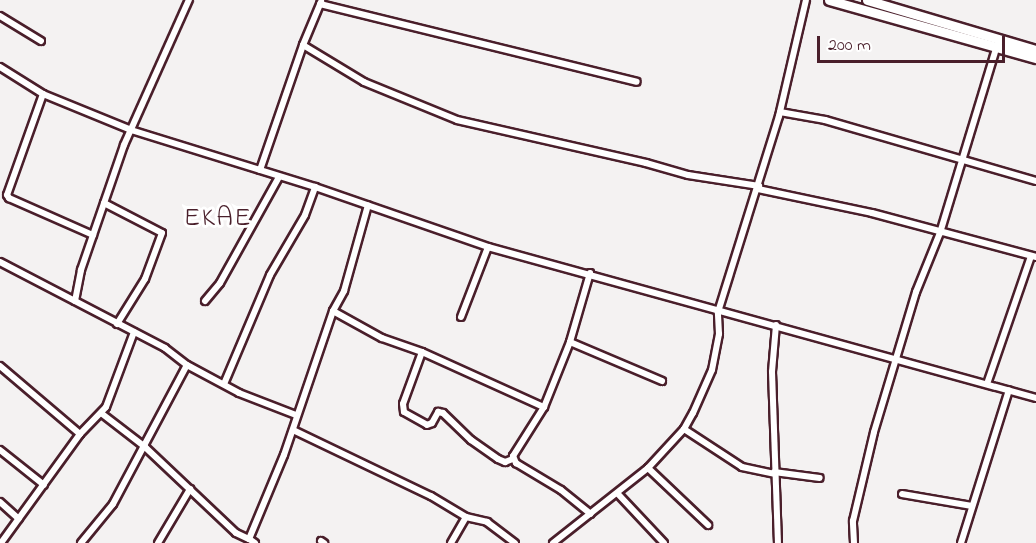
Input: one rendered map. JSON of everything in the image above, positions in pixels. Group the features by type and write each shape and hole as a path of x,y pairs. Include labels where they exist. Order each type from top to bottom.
{"highway":[{"path":"829,0 997,45 1036,58"},
{"path":"867,0 897,4 1036,50"}],"street":[{"path":"75,301 81,270 131,130 189,0"},
{"path":"553,543 618,494 648,468 684,429 712,370 719,334 718,312 780,112 806,0"},
{"path":"260,170 303,45 321,2 637,82"},
{"path":"0,16 41,41"},
{"path":"303,45 364,82 456,120 646,163 688,175 758,187 873,213 940,233 1034,256 987,384"},
{"path":"854,543 853,521 861,484 897,358 916,292 940,233 997,45"},
{"path":"1,69 43,94 131,130 315,187 488,246 590,273 718,312 777,325 1036,398"},
{"path":"43,94 7,195 9,198 93,235"},
{"path":"780,112 825,120 864,133 963,158 1036,181"},
{"path":"205,301 220,283 279,177"},
{"path":"224,384 270,275 305,215 315,187"},
{"path":"104,203 162,233 145,279 117,324"},
{"path":"243,540 292,430 333,311 344,291 368,205"},
{"path":"461,316 488,246"},
{"path":"0,262 165,348 186,364 224,384 264,404 296,416"},
{"path":"513,459 514,451 544,407 570,342 590,273"},
{"path":"333,311 382,338 422,352 544,407"},
{"path":"777,325 772,372 778,543"},
{"path":"1,543 80,434 111,400 134,332"},
{"path":"570,342 662,381"},
{"path":"422,352 404,404 404,412 427,425 432,423 438,412 443,413 471,441 498,459 506,462 513,459"},
{"path":"81,543 108,513 145,447 186,364"},
{"path":"0,366 80,434"},
{"path":"961,543 1009,390"},
{"path":"101,412 145,447 243,540 255,543"},
{"path":"684,429 742,467 820,478"},
{"path":"292,430 431,496 466,517 487,522 515,543"},
{"path":"0,450 44,485"},
{"path":"513,459 591,514"},
{"path":"648,468 708,525"},
{"path":"158,543 190,489"},
{"path":"618,494 664,543"},
{"path":"902,494 972,506"},
{"path":"0,502 19,519"},
{"path":"451,543 466,517"}],"district":[{"name":"EKAE","path":"218,219"}]}
